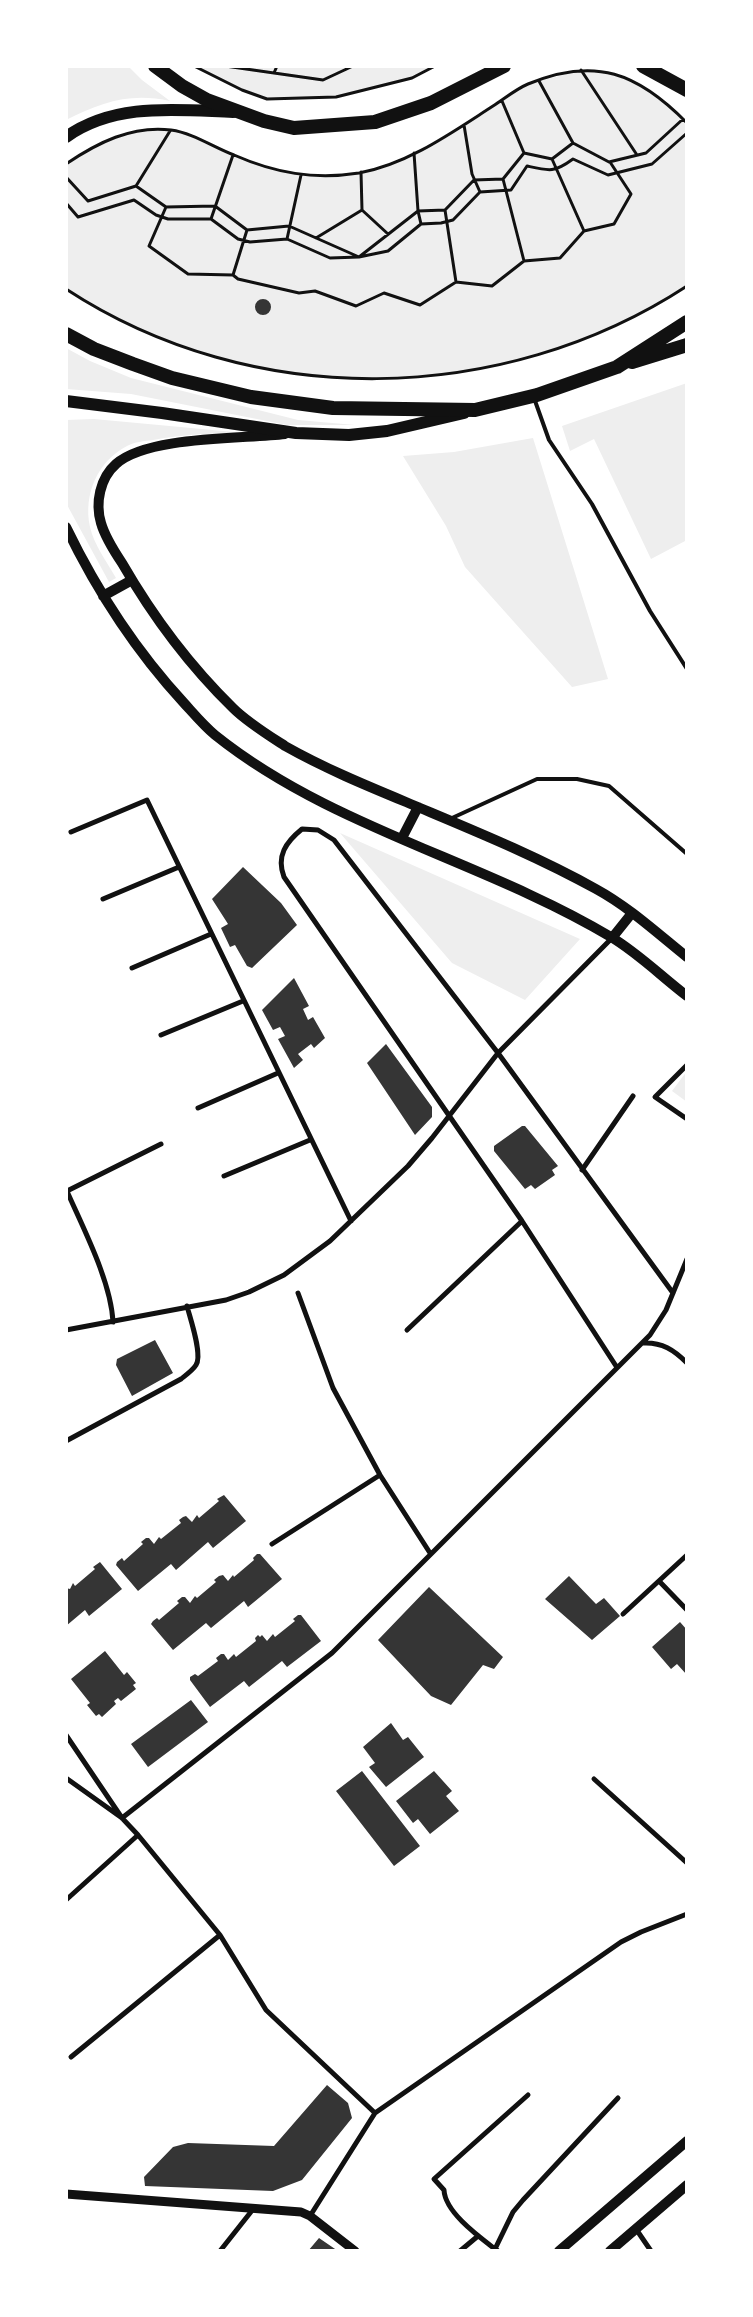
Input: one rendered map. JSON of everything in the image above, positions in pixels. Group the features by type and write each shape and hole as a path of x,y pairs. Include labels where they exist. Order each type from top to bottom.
{"highway":[{"path":"155,66 182,86 234,112 294,128 375,122 431,103 504,66"},
{"path":"643,66 687,90"},
{"path":"617,367 687,322"},
{"path":"66,334 94,349 172,378 251,397 332,408 475,410 533,396 687,344"}],"main road":[{"path":"66,137 79,128 123,112 182,110 234,112"},
{"path":"66,401 162,412 296,433"},
{"path":"475,410 387,430 349,434 296,433 160,445 136,452 116,463 107,474 101,487 99,508 101,523 111,545 132,580 176,643 234,710 284,745 332,771 448,820 578,879 616,900 687,957"},
{"path":"66,527 103,596 157,674 214,734 297,790 550,904 612,938 687,996"},
{"path":"103,596 132,580"},
{"path":"402,838 418,807"},
{"path":"612,938 632,913"},
{"path":"559,2251 687,2141"},
{"path":"610,2251 687,2185"}],"street":[{"path":"71,832 147,800 310,1140 351,1221"},
{"path":"616,1366 522,1222 284,877 281,867 284,847 302,829 318,830 334,840 498,1053 673,1293"},
{"path":"103,899 179,867"},
{"path":"132,968 211,934"},
{"path":"66,1330 226,1300 249,1292 284,1275 330,1241 408,1166 449,1117 498,1053 612,938"},
{"path":"161,1035 243,1000"},
{"path":"687,1065 656,1097 687,1119"},
{"path":"198,1108 278,1073"},
{"path":"582,1170 633,1096"},
{"path":"224,1176 310,1140"},
{"path":"113,1322 112,1309 102,1275 67,1190 161,1144"},
{"path":"407,1330 522,1222"},
{"path":"122,1818 332,1653 616,1366 642,1343 662,1319 687,1259"},
{"path":"298,1293 333,1388 380,1475 430,1553"},
{"path":"66,1441 181,1379 196,1366 198,1358 197,1346 187,1306"},
{"path":"642,1343 664,1346 675,1352 687,1363"},
{"path":"272,1544 380,1475"},
{"path":"623,1614 687,1555"},
{"path":"659,1581 687,1610"},
{"path":"66,1735 122,1818 220,1935 258,1999 278,2023 375,2114"},
{"path":"66,1778 122,1818"},
{"path":"594,1779 687,1863"},
{"path":"66,1900 138,1835"},
{"path":"310,2216 375,2114 622,1942 641,1932 687,1914"},
{"path":"71,2057 220,1935"},
{"path":"528,2095 434,2179 444,2190 445,2200 478,2236 496,2250 518,2206 618,2098"},
{"path":"66,2194 301,2212 310,2216 355,2251"},
{"path":"220,2251 255,2208"},
{"path":"636,2229 651,2251"},
{"path":"460,2251 478,2236"}],"lane":[{"path":"533,396 549,440 592,504 650,611 687,669"},
{"path":"448,820 537,779 577,779 609,786 687,854"}],"path":[{"path":"194,66 242,90 267,99 336,97 412,78 435,66"},
{"path":"225,66 323,80 353,66"},
{"path":"274,73 277,66"},
{"path":"581,70 637,155"},
{"path":"166,207 149,246 188,274 233,275 238,279 299,293 315,290 356,306 384,293 420,305 456,282 492,286 524,261 560,258 584,231 614,224 631,194 609,162 573,143 539,81"},
{"path":"502,101 524,153"},
{"path":"609,162 646,153 683,119"},
{"path":"464,125 474,180 480,192"},
{"path":"66,176 88,201 136,186 171,130"},
{"path":"66,203 78,217 134,200 168,219 211,219 238,239 244,241 287,239 330,258 359,257 388,251 421,224 453,220 480,192 511,190 527,166 550,172 573,159 608,175 618,173 652,164 687,133"},
{"path":"524,153 552,159 573,143"},
{"path":"414,153 418,211 421,224"},
{"path":"524,153 503,179 504,191 524,261"},
{"path":"211,219 233,155"},
{"path":"552,159 584,231"},
{"path":"361,172 362,210 388,234"},
{"path":"287,239 301,175"},
{"path":"359,257 418,211 445,210 474,180 503,179"},
{"path":"136,186 166,207 215,206 247,230 290,226 359,257"},
{"path":"316,238 362,210"},
{"path":"445,210 456,282"},
{"path":"233,275 247,230"},
{"path":"66,289 112,316 146,332 220,358 296,374 374,380 451,374 528,358 601,332 637,316 687,286"}],"shaded area":[{"path":"66,66 128,66 142,80 170,101 156,98 116,100 66,120"},
{"path":"194,66 435,66 412,78 336,97 267,99 242,90"},
{"path":"588,69 618,77 642,87 664,102 687,123 687,286 615,326 538,355 458,372 377,379 295,374 215,357 138,329 66,289 66,164 90,148 127,132 171,130 203,140 267,168 301,175 329,177 361,172 401,160 438,141 527,84"},
{"path":"66,348 90,361 131,378 298,420 355,425 287,425 131,394 66,389"},
{"path":"687,383 687,540 651,559 594,439 570,451 562,426"},
{"path":"94,419 245,433 188,435 140,442 127,446 108,460 95,480 91,491 88,515 94,540 116,578 109,582 66,503 66,420"},
{"path":"533,438 608,679 572,687 465,567 446,526 403,456 454,452"},
{"path":"340,833 580,939 525,1000 452,963"},
{"path":"687,1071 687,1102 672,1091"}],"building":[{"path":"260,299 266,299 271,304 269,313 260,315 255,310 255,304"},
{"path":"243,867 281,903 297,925 252,968 247,966 235,945 230,947 221,928 228,924 212,899"},
{"path":"294,978 309,1006 303,1009 308,1020 313,1017 325,1038 314,1048 311,1044 298,1054 303,1060 294,1068 278,1039 285,1036 280,1027 273,1030 262,1010"},
{"path":"386,1044 432,1107 432,1117 415,1135 367,1063"},
{"path":"522,1126 525,1126 558,1166 552,1170 555,1175 535,1189 531,1185 525,1189 494,1151 494,1146"},
{"path":"155,1340 173,1373 132,1396 116,1365 117,1359"},
{"path":"224,1495 246,1521 213,1548 208,1542 176,1570 171,1564 138,1591 116,1565 117,1562 122,1558 124,1561 143,1544 141,1542 146,1538 149,1538 154,1544 159,1537 161,1539 181,1523 179,1520 183,1517 186,1516 192,1522 197,1515 199,1518 219,1501 217,1499"},
{"path":"260,1554 282,1579 248,1607 244,1601 211,1628 206,1623 173,1650 151,1624 153,1621 157,1618 159,1620 179,1603 177,1601 182,1597 185,1597 190,1603 195,1596 197,1598 216,1582 214,1580 219,1576 223,1575 228,1581 233,1575 234,1577 254,1560 253,1558"},
{"path":"100,1562 122,1589 89,1616 85,1610 66,1626 66,1588 70,1589 73,1583 75,1586 95,1569 93,1567"},
{"path":"569,1576 596,1604 604,1598 620,1616 592,1640 545,1599"},
{"path":"429,1587 503,1657 494,1669 483,1665 451,1705 431,1696 378,1640"},
{"path":"301,1615 321,1641 287,1667 282,1661 249,1687 244,1681 210,1707 190,1680 190,1677 195,1674 198,1676 218,1661 216,1658 221,1654 224,1654 228,1660 234,1654 236,1657 256,1641 255,1638 258,1635 260,1637 262,1635 267,1641 273,1634 275,1637 295,1621 293,1619"},
{"path":"680,1622 687,1630 687,1675 677,1664 671,1669 652,1647"},
{"path":"105,1651 124,1675 127,1672 136,1683 133,1685 136,1689 121,1701 118,1698 114,1701 116,1704 102,1717 99,1714 96,1716 87,1705 90,1703 71,1679"},
{"path":"191,1700 208,1722 148,1767 131,1744"},
{"path":"391,1723 403,1740 408,1737 424,1757 386,1787 369,1767 375,1763 363,1747"},
{"path":"362,1771 420,1846 394,1866 336,1791"},
{"path":"434,1771 452,1791 446,1796 459,1811 430,1834 418,1819 413,1823 396,1801"},
{"path":"327,2085 348,2103 352,2118 302,2180 273,2191 145,2186 144,2177 173,2147 188,2143 274,2146"},
{"path":"319,2238 338,2251 308,2251"}]}
